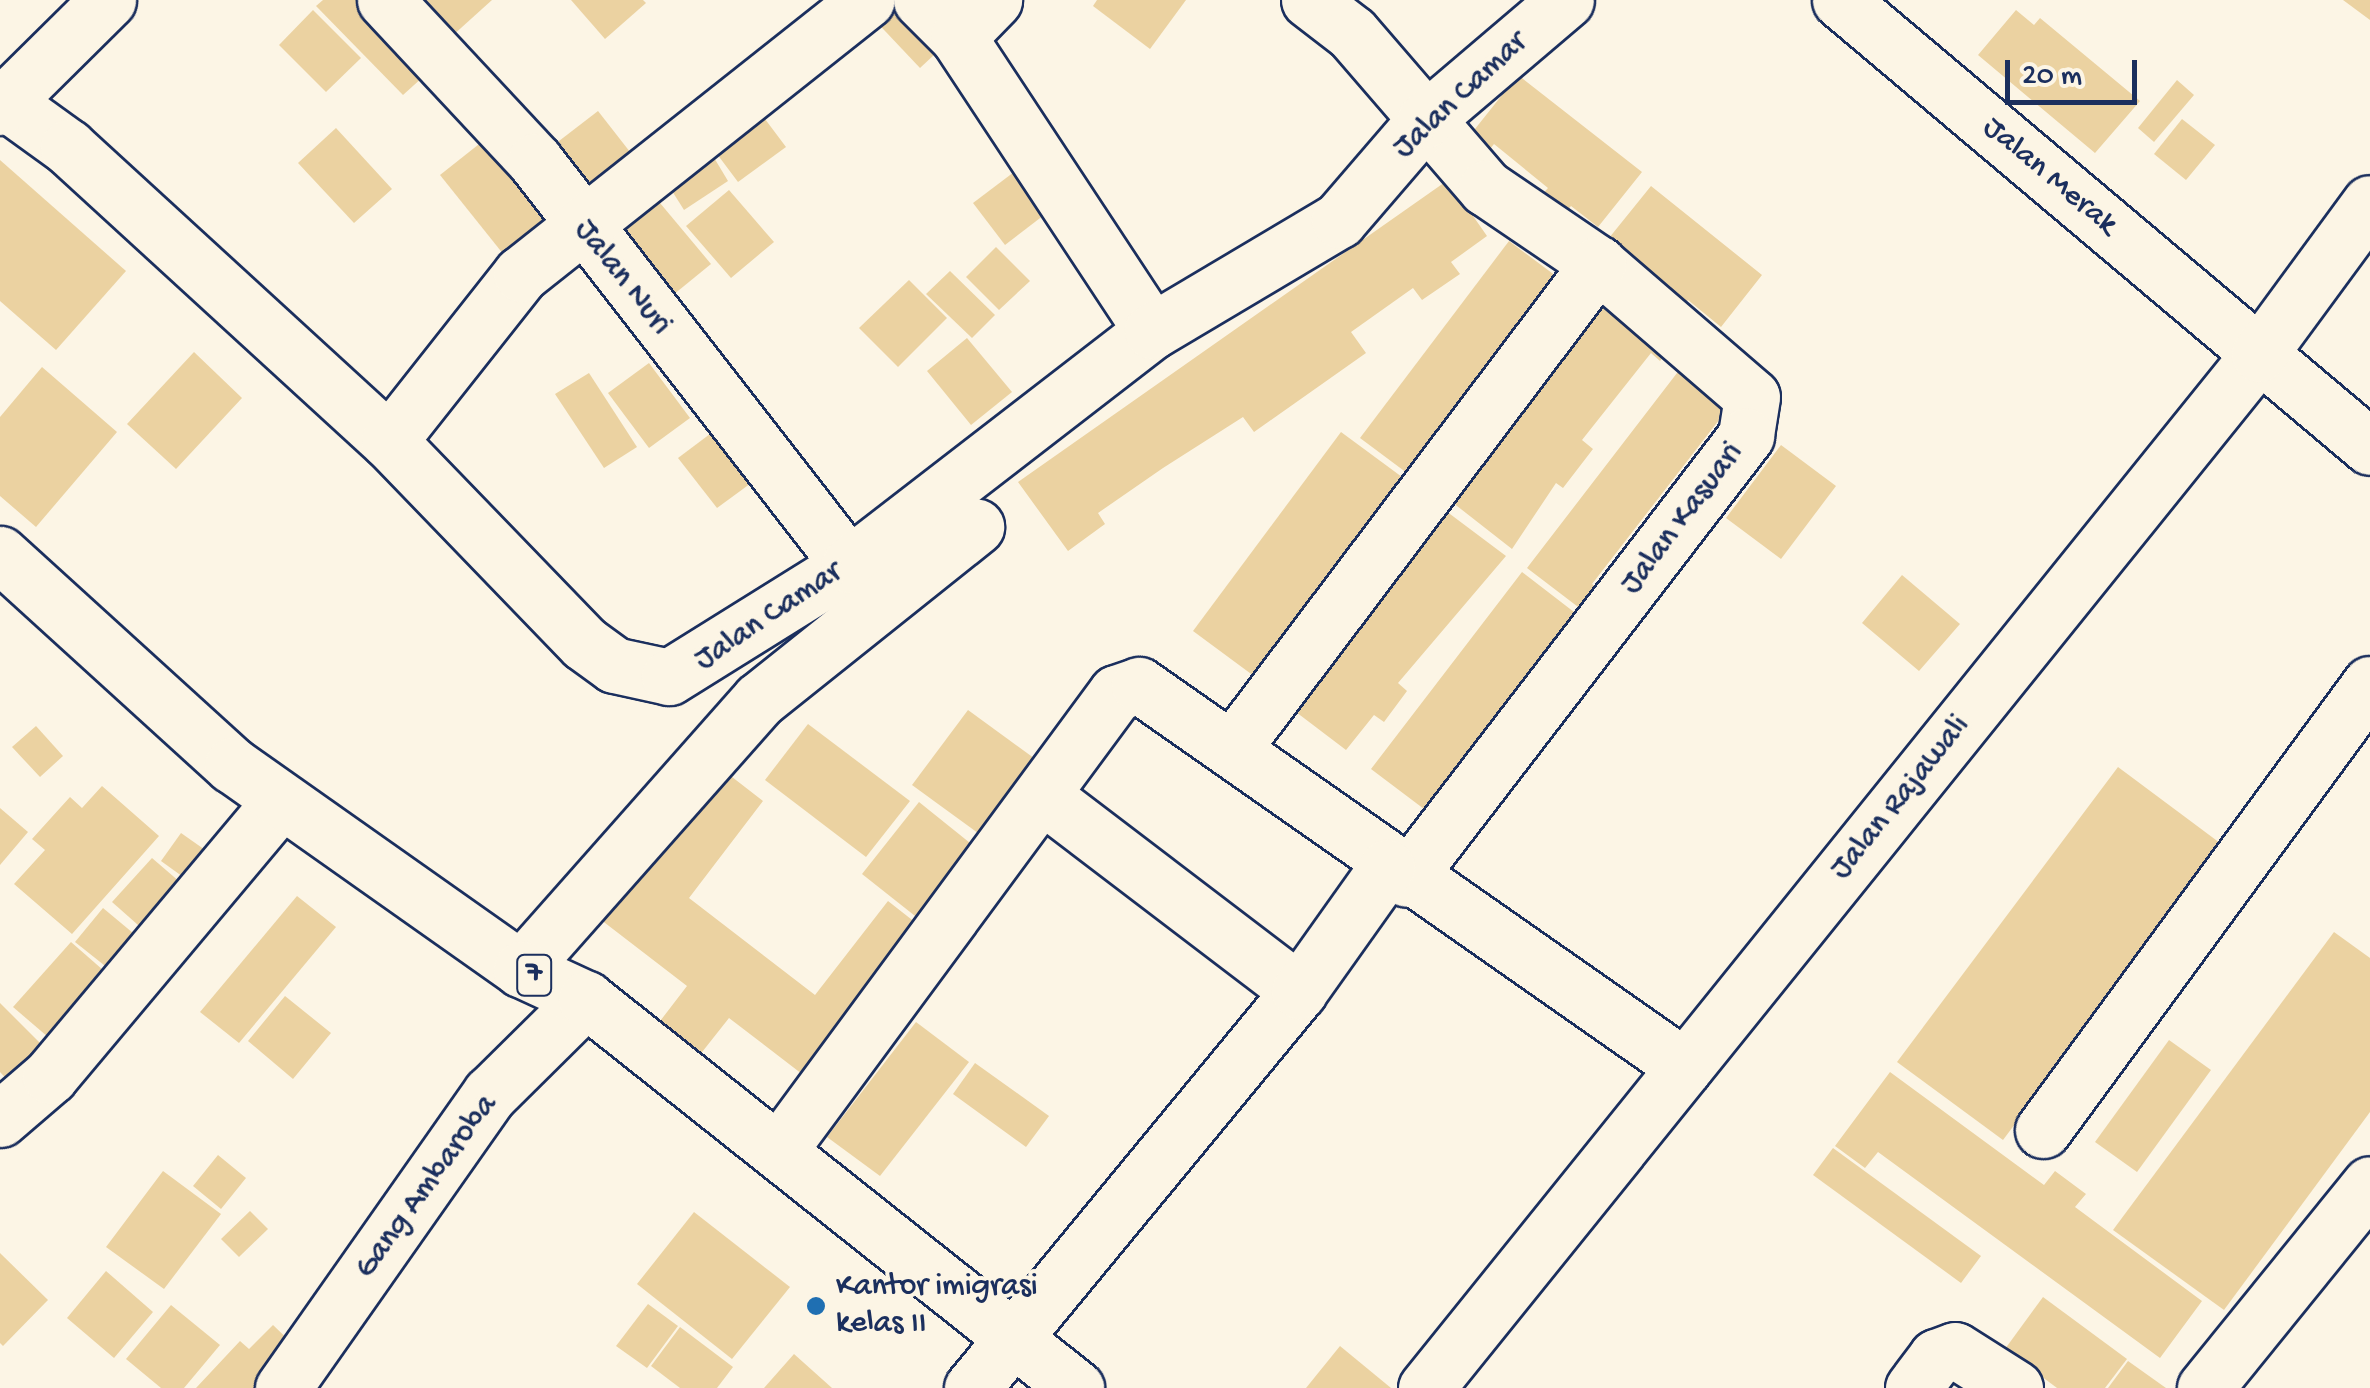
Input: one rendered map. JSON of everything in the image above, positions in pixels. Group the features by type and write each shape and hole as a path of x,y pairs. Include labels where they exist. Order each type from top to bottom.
{"main road":[{"path":"2,102 108,0"},
{"name":"Jalan Nuri","path":"386,0 535,160 581,227 848,565"},
{"path":"388,442 521,274 867,0"},
{"name":"Jalan Kasuari","path":"1309,0 1352,33 1486,188 1598,264 1744,388 1752,420 1397,873"},
{"name":"Jalan Camar","path":"2,102 68,147 388,442 584,643 644,677 695,669 848,565 1152,330 1340,220 1425,120 1566,0"},
{"name":"Jalan Merak","path":"1840,0 2370,446"},
{"path":"958,12 1152,330"},
{"name":"Jalan Rajawali","path":"1426,1388 2258,354 2370,202"},
{"path":"1232,750 1598,264"},
{"path":"521,969 758,700 976,528"},
{"name":"7","path":"0,554 280,802 521,969 586,999 1076,1388"},
{"path":"2043,1130 2370,684"},
{"path":"779,1150 1127,687 1152,689 1397,873 1685,1067"},
{"path":"1043,796 1299,990"},
{"path":"0,1119 50,1076 280,802"},
{"path":"972,1388 1018,1342 1397,873"},
{"name":"Gang Ambaroba","path":"283,1388 490,1094 586,999"},
{"path":"2205,1388 2370,1184"},
{"path":"1913,1388 1936,1356 1955,1350 2015,1388"}],"building":[{"path":"323,0 369,0 434,67 403,95 316,6"},
{"path":"417,0 492,0 451,37"},
{"path":"571,0 643,0 646,3 605,39"},
{"path":"883,0 912,0 950,40 920,68 868,13"},
{"path":"1097,0 1186,0 1150,49 1093,6"},
{"path":"2343,0 2370,0 2370,20"},
{"path":"313,10 361,58 326,92 279,45"},
{"path":"2016,10 2034,25 2040,18 2140,101 2095,153 1978,55"},
{"path":"1518,75 1642,172 1598,227 1571,206 1561,218 1538,199 1548,188 1494,144 1486,154 1467,139"},
{"path":"2177,80 2194,95 2154,142 2138,128"},
{"path":"598,111 641,166 588,206 546,151"},
{"path":"759,111 786,147 738,182 711,146"},
{"path":"2182,119 2215,145 2186,180 2154,154"},
{"path":"336,128 392,189 354,223 298,163"},
{"path":"488,137 560,227 512,265 440,175"},
{"path":"707,146 728,181 684,210 662,175"},
{"path":"0,160 126,271 56,350 0,301"},
{"path":"1030,160 1061,202 1005,245 973,203"},
{"path":"1448,180 1487,236 1451,262 1460,274 1422,300 1413,288 1351,332 1366,353 1254,432 1243,417 1163,468 1098,513 1105,524 1068,551 1018,482"},
{"path":"1651,186 1762,275 1721,327 1688,300 1680,310 1663,297 1671,287 1609,238"},
{"path":"729,190 774,242 731,278 686,226"},
{"path":"650,191 711,264 662,304 601,231"},
{"path":"1509,241 1564,282 1415,479 1360,438"},
{"path":"996,247 1030,281 999,310 966,277"},
{"path":"950,271 995,315 972,338 926,294"},
{"path":"909,280 947,318 898,367 859,328"},
{"path":"1602,293 1671,347 1660,361 1651,353 1582,440 1593,449 1563,488 1556,483 1512,549 1443,495"},
{"path":"967,338 1012,392 971,425 927,371"},
{"path":"194,352 242,398 176,469 127,424"},
{"path":"1687,360 1736,398 1592,584 1602,592 1586,613 1527,568"},
{"path":"649,363 690,418 649,448 608,393"},
{"path":"42,367 117,432 36,527 0,496 0,417"},
{"path":"589,373 637,447 604,468 555,394"},
{"path":"718,428 758,478 717,508 678,458"},
{"path":"1341,432 1421,491 1262,682 1193,631"},
{"path":"1781,445 1836,486 1781,559 1726,518"},
{"path":"1438,505 1506,556 1398,683 1407,691 1384,722 1374,715 1346,750 1292,709"},
{"path":"1522,572 1574,612 1513,707 1506,701 1424,809 1371,769"},
{"path":"1902,575 1960,624 1919,671 1862,623"},
{"path":"968,710 1049,769 993,844 912,785"},
{"path":"808,724 910,801 866,857 765,780"},
{"path":"36,726 63,756 40,777 12,747"},
{"path":"714,763 763,801 689,898 815,995 888,901 930,934 815,1084 729,1018 695,1061 654,1029 687,986 596,916"},
{"path":"2118,767 2224,846 2003,1140 1897,1062"},
{"path":"102,786 159,836 72,934 14,884 45,850 32,839 70,797 82,808"},
{"path":"919,802 985,855 929,927 862,874"},
{"path":"0,808 28,832 0,865"},
{"path":"181,833 218,859 197,887 161,861"},
{"path":"152,858 195,895 155,940 112,902"},
{"path":"297,896 336,927 239,1043 200,1012"},
{"path":"103,908 151,948 124,981 75,942"},
{"path":"2334,932 2370,958 2370,1112 2224,1310 2113,1230"},
{"path":"71,942 119,984 62,1049 13,1007"},
{"path":"285,996 331,1033 293,1079 248,1041"},
{"path":"0,1003 52,1055 17,1090 0,1072"},
{"path":"916,1022 969,1062 880,1176 827,1137"},
{"path":"2169,1040 2211,1070 2137,1172 2095,1142"},
{"path":"975,1063 1049,1116 1026,1147 953,1094"},
{"path":"1890,1072 2044,1185 2055,1171 2086,1194 2075,1207 2202,1301 2160,1358 1878,1152 1865,1168 1835,1146"},
{"path":"1833,1148 1981,1256 1961,1283 1813,1175"},
{"path":"218,1155 246,1178 221,1209 193,1186"},
{"path":"163,1171 221,1214 164,1289 106,1247"},
{"path":"250,1211 268,1229 239,1257 221,1239"},
{"path":"694,1212 790,1287 732,1359 637,1284"},
{"path":"0,1253 48,1300 3,1346 0,1343"},
{"path":"106,1271 153,1312 114,1358 67,1318"},
{"path":"2043,1297 2127,1359 2105,1388 2057,1388 2005,1349"},
{"path":"648,1304 678,1326 647,1368 616,1346"},
{"path":"171,1305 220,1345 184,1388 161,1388 126,1359"},
{"path":"273,1325 301,1352 267,1388 196,1388 240,1341 249,1349"},
{"path":"680,1327 733,1367 717,1388 680,1388 651,1366"},
{"path":"1340,1346 1391,1388 1306,1388"},
{"path":"794,1354 832,1388 764,1388"},
{"path":"2128,1361 2166,1388 2108,1388"}],"place":[{"name":"Kantor imigrasi kelas II","path":"816,1306"}]}
